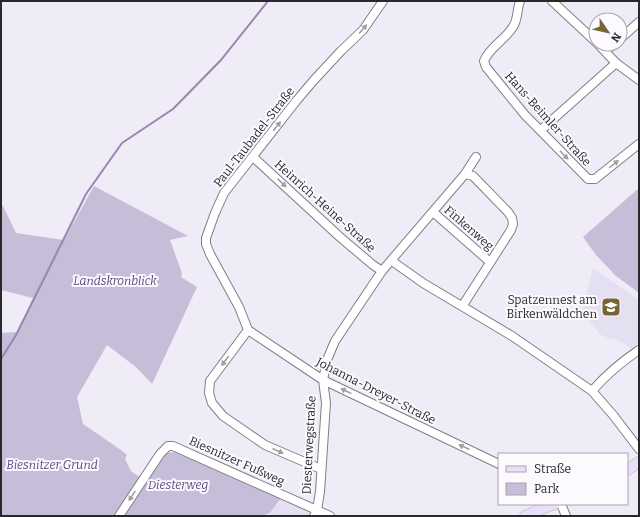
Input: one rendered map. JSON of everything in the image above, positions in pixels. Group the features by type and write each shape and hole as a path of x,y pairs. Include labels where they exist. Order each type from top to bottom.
{"main road":[{"path":"628,469 639,462"},
{"path":"525,516 552,505"}],"street":[{"name":"Paul-Taubadel-Straße","path":"248,330 239,307 206,244 206,238 215,213 224,193 314,80 363,30 383,1"},
{"name":"Hans-Beimler-Straße","path":"520,1 517,20 514,27 487,55 484,61 486,67 525,115 588,179 595,179 639,144"},
{"path":"552,1 588,35"},
{"path":"628,32 639,22"},
{"path":"606,52 616,63 639,80"},
{"path":"541,130 616,63"},
{"name":"Heinrich-Heine-Straße","path":"253,157 373,266 382,271"},
{"name":"Finkenweg","path":"382,271 465,174 476,157"},
{"path":"463,305 511,230 513,224 512,218 498,200 473,176 465,174"},
{"name":"Finkenweg","path":"432,212 490,262"},
{"path":"392,261 424,283 463,305 512,336 592,391 613,415 639,449"},
{"name":"Diesterwegstraße","path":"316,513 320,492 326,403 323,380 327,360 335,342 382,271"},
{"path":"248,330 210,381 209,393 212,403 223,416 265,445 321,469"},
{"name":"Johanna-Dreyer-Straße","path":"248,330 323,380 431,433 498,464"},
{"path":"592,391 618,364 639,350"},
{"name":"Biesnitzer Fußweg","path":"119,516 160,454 168,446 173,446 316,513 330,516"},
{"path":"561,505 566,516"}],"shaded area":[{"name":"Spatzennest am Birkenwäldchen","path":"593,268 639,300 639,343 630,350 629,347 615,338 614,340 601,335 582,313"},
{"path":"281,498 313,514 312,516 269,516"}],"green space":[{"path":"94,186 188,236 170,240 182,273 181,277 197,287 152,384 136,367 107,345 77,397 83,424 127,455 125,459 131,471 141,478 115,516 1,516 1,333 18,332 33,298 1,290 1,202 16,233 64,240"},
{"path":"639,188 639,293 616,276 596,255 583,237"},
{"name":"Diesterweg","path":"166,453 181,453 281,498 270,513 262,516 122,516 147,476"}],"waterway":[{"path":"1,359 16,335 86,194 122,143 173,109 221,60 268,1"}],"place":[{"name":"Spatzennest am Birkenwäldchen","path":"611,307"}],"park label":[{"name":"Landskronblick","path":"115,281"},
{"name":"Biesnitzer Grund","path":"52,465"}]}
